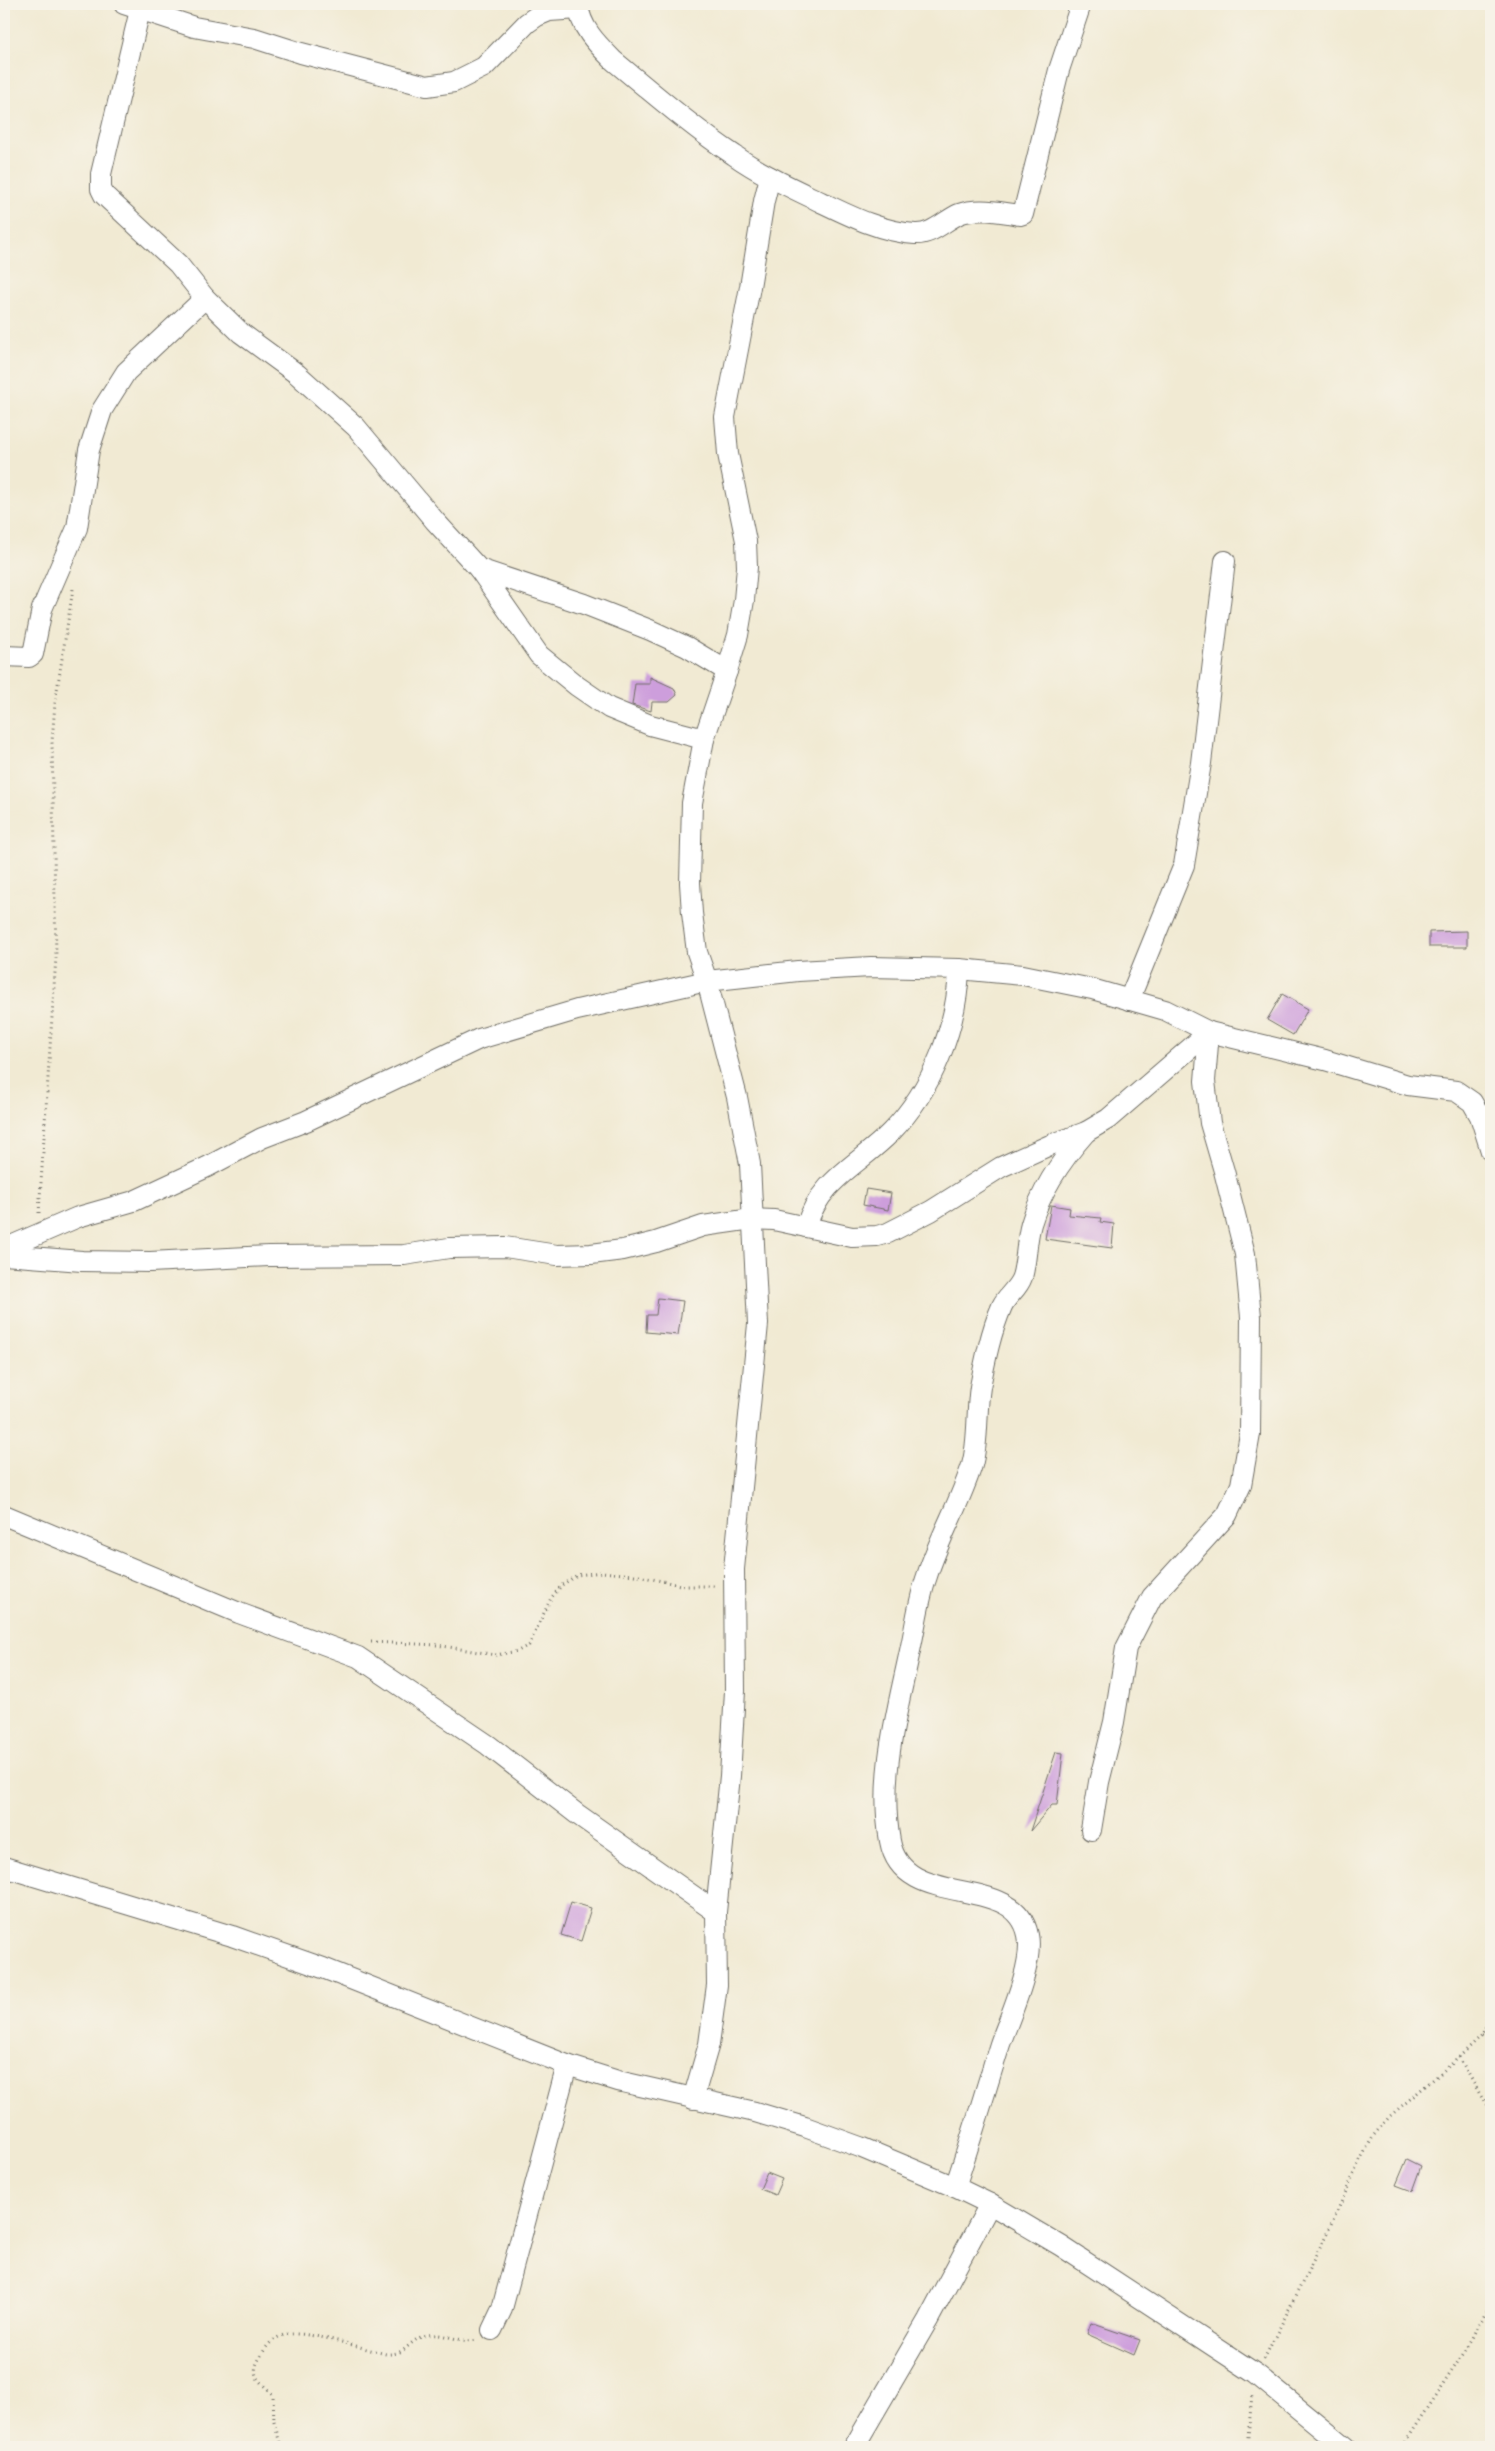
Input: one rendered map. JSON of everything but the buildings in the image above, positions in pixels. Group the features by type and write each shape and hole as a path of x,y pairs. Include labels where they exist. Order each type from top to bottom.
{"street":[{"path":"704,739 650,725 609,708 577,686 539,655 479,569 435,521 356,427 297,374 241,333 205,298 178,264 104,195 101,189 101,174 132,7 194,27 254,38 301,53 428,86 454,82 484,67 537,16 550,11 578,6 584,25 597,44 614,61 734,156 770,177 852,217 886,228 915,234 935,229 960,214 968,212 987,211 1021,215 1027,201 1059,70 1081,4"},
{"path":"693,2099 709,2044 717,1985 716,1912 733,1737 735,1691 734,1583 758,1324 750,1164 739,1107 707,981 697,952 690,883 692,802 704,739 728,671 738,635 747,567 746,541 728,454 725,417 750,287 760,222 770,177"},
{"path":"4,656 29,657 33,654 42,609 77,528 90,450 98,421 109,397 126,372 205,298"},
{"path":"1128,1000 1184,865 1200,772 1225,561"},
{"path":"479,569 584,604 650,630 688,647 728,671"},
{"path":"4,1249 78,1217 134,1201 207,1167 262,1138 306,1121 479,1039 577,1010 707,981 871,966 959,969 1056,980 1165,1010 1209,1032 1325,1060 1408,1085 1456,1091 1472,1102 1480,1116 1491,1151"},
{"path":"806,1227 810,1212 819,1197 842,1172 891,1132 907,1113 924,1086 952,1026 958,997 959,969"},
{"path":"4,1255 82,1261 150,1262 269,1256 404,1255 449,1248 505,1247 556,1255 591,1254 623,1250 656,1242 703,1226 752,1219 774,1220 852,1237 888,1233 931,1211 1001,1167 1050,1144 1086,1132 1108,1119 1209,1032"},
{"path":"1091,1830 1099,1782 1114,1722 1126,1648 1152,1598 1227,1515 1241,1485 1250,1434 1252,1355 1245,1254 1210,1123 1205,1080 1209,1032"},
{"path":"955,2187 1019,1992 1028,1956 1028,1936 1023,1922 1006,1906 977,1894 920,1880 901,1868 890,1843 886,1812 889,1762 927,1574 955,1511 973,1461 980,1390 1003,1303 1020,1282 1032,1223 1044,1192 1061,1163 1086,1132"},
{"path":"4,1515 239,1613 358,1657 488,1745 592,1826 716,1912"},
{"path":"4,1868 232,1936 323,1968 567,2065 693,2099 756,2112 805,2127 860,2147 955,2187 990,2204 1061,2246 1256,2374 1345,2447"},
{"path":"492,2330 502,2309 567,2065"},
{"path":"854,2447 928,2320 990,2204"}],"path":[{"path":"38,1234 56,957 52,742 55,702 74,580"},
{"path":"366,1642 437,1645 496,1655 518,1651 529,1645 551,1598 562,1585 577,1575 602,1572 634,1575 670,1584 701,1587 734,1583"},
{"path":"1247,2447 1252,2390 1256,2374 1374,2135 1390,2116 1459,2057 1482,2034 1491,2014"},
{"path":"1482,2034 1491,2035"},
{"path":"1459,2057 1491,2114"},
{"path":"1402,2447 1473,2339 1491,2300"},
{"path":"280,2447 274,2422 273,2395 257,2382 255,2373 261,2355 272,2340 283,2335 301,2334 377,2352 398,2354 422,2336 440,2335 475,2341 492,2330"}]}
